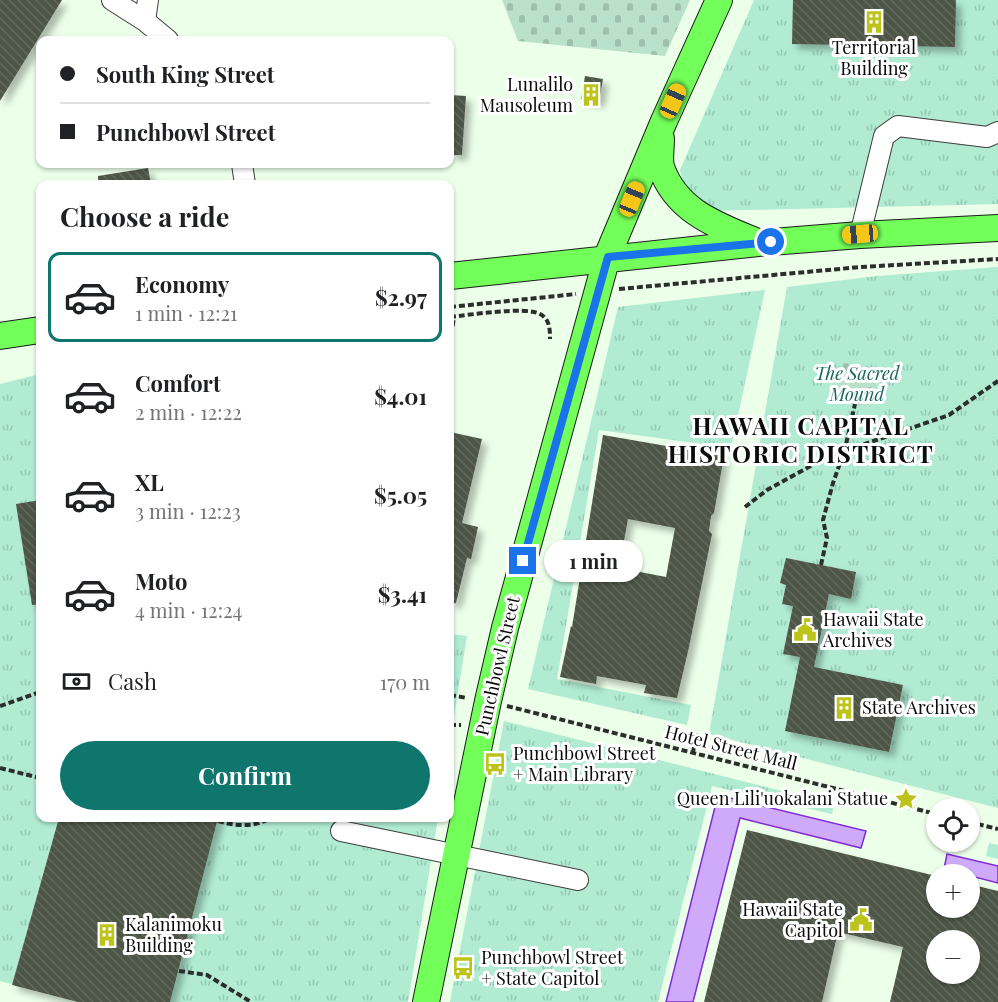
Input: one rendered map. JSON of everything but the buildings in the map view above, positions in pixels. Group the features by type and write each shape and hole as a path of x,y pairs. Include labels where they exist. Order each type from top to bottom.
{"main road":[{"name":"Punchbowl Street","path":"426,1002 505,628 608,257 719,0"},
{"path":"661,130 660,165 680,201 710,222 758,243"},
{"path":"454,276 608,257 860,234 998,228"},
{"path":"0,336 36,331"}],"street":[{"path":"112,0 145,21 163,36"},
{"path":"145,21 148,0"},
{"path":"860,234 884,136 898,126 987,137 998,132"},
{"path":"341,831 578,880"}],"path":[{"path":"634,287 861,267 998,259"},
{"path":"454,307 551,298"},
{"path":"454,317 524,310 540,314 548,321 550,339"},
{"path":"745,507 793,474 845,449 949,415 998,381"},
{"path":"821,565 826,538 823,520 845,449 855,404"},
{"path":"0,706 36,693"},
{"path":"454,696 471,699"},
{"name":"Hotel Street Mall","path":"519,709 926,811"},
{"path":"693,753 696,733"},
{"path":"0,768 36,777"},
{"path":"222,822 237,826 259,822"},
{"path":"980,825 998,829"},
{"path":"179,971 207,975 251,1002"}],"green space":[{"path":"502,0 690,0 665,56 518,41"},
{"path":"754,0 998,0 998,204 705,211 686,195 680,170"},
{"path":"998,267 998,808 980,803 980,798 959,798 709,734 787,287 877,276"},
{"path":"765,290 731,448 599,430 557,679 691,705 687,725 528,689 618,307"},
{"name":"The Sacred Mound","path":"843,362 879,370 871,407 834,399"},
{"path":"36,375 36,822 437,822 408,1002 78,1002 0,981 0,384"},
{"path":"454,634 467,636 454,716"},
{"path":"504,721 834,804 832,814 712,786 658,1002 450,1002"},
{"path":"989,843 998,845 998,859 986,856"}],"shaded area":[{"path":"718,795 866,831 861,848 740,818 693,1002 666,1002"},
{"path":"947,854 998,866 998,883 980,878 980,864 945,864"}],"place":[{"name":"Territorial Building","path":"874,22"},
{"name":"Lunalilo Mausoleum","path":"591,95"},
{"name":"Hawaii State Archives","path":"805,630"},
{"name":"State Archives","path":"844,708"},
{"name":"Punchbowl Street + Main Library","path":"495,764"},
{"name":"Queen Lili'uokalani Statue","path":"906,799"},
{"name":"Hawaii State Capitol","path":"861,920"},
{"name":"Kalanimoku Building","path":"107,935"},
{"name":"Punchbowl Street + State Capitol","path":"463,968"}],"district":[{"name":"HAWAII CAPITAL HISTORIC DISTRICT","path":"801,441"}],"route":[{"path":"523,561 608,257 771,242"}]}
